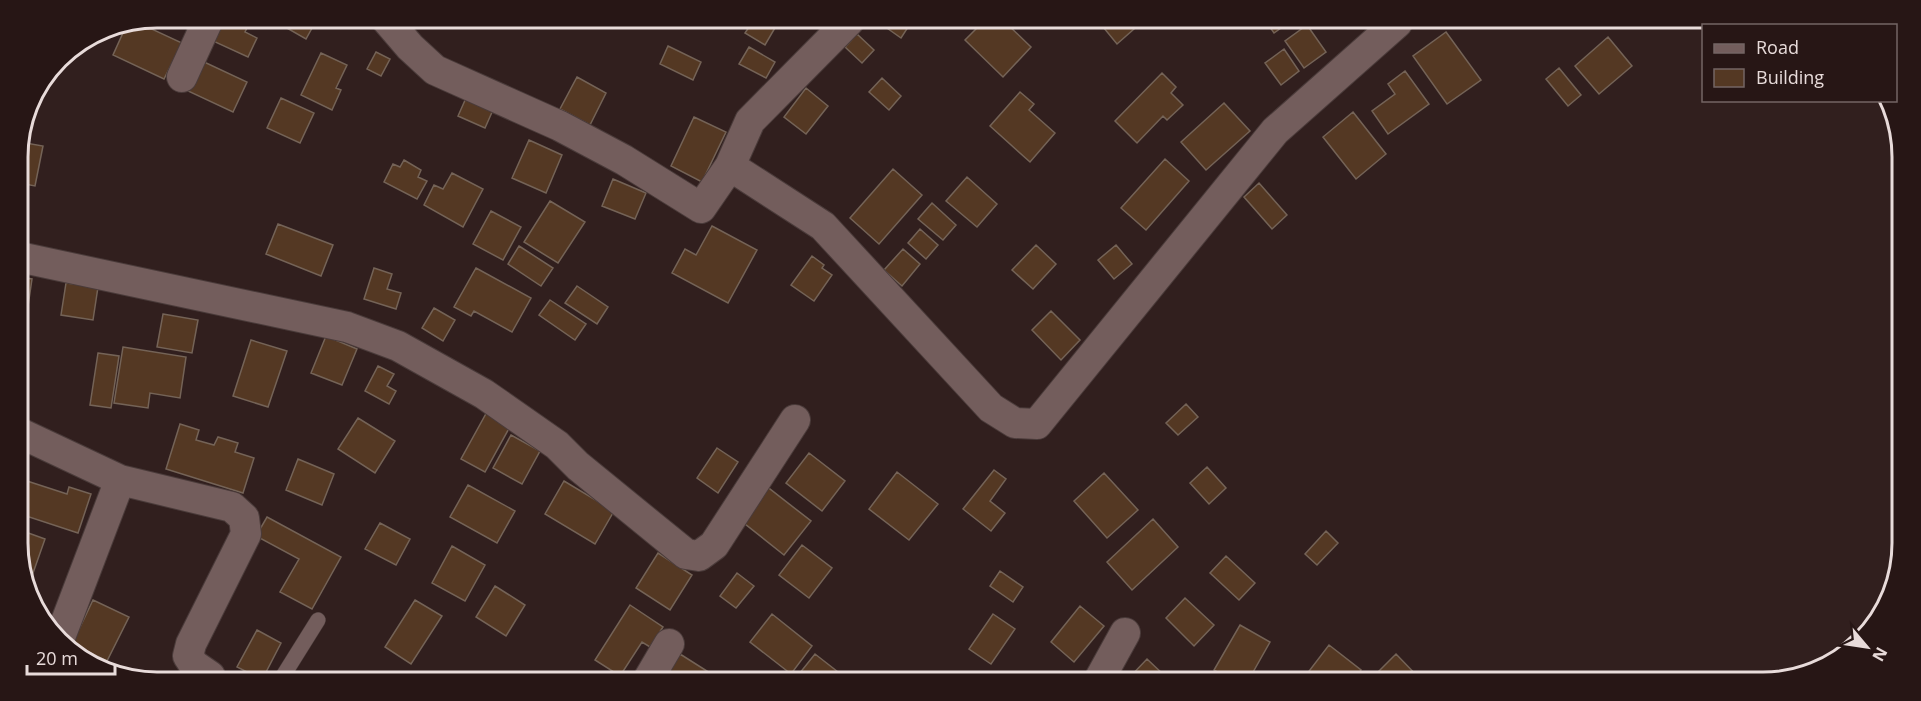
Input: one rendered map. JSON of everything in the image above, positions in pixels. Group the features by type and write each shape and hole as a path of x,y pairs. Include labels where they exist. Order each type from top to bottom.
{"street":[{"path":"730,166 823,226 991,408 1015,423 1036,424 1275,131 1391,28"},
{"path":"182,77 204,29"},
{"path":"394,29 435,70 560,126 624,160 702,208 730,166 750,122 842,29"},
{"path":"29,259 347,327 398,346 484,394 549,439 578,466 686,554 699,556 714,545 795,420"},
{"path":"28,437 120,480 232,507 244,518 246,534 190,644 188,656 194,665 204,672"},
{"path":"62,631 120,480"},
{"path":"1103,672 1125,633"},
{"path":"653,672 669,645"}],"lane":[{"path":"286,672 318,621"}],"building":[{"path":"977,28 1012,28 1031,47 1003,77 965,40"},
{"path":"1104,28 1134,29 1117,44"},
{"path":"1271,28 1281,28 1274,33"},
{"path":"1302,28 1309,28 1326,52 1304,68 1285,41"},
{"path":"152,29 182,43 164,79 113,55 123,33 132,31"},
{"path":"219,29 247,29 245,32 257,38 248,57 213,41"},
{"path":"288,29 312,29 306,39"},
{"path":"748,29 775,29 765,45 745,33"},
{"path":"888,29 907,29 901,38"},
{"path":"1446,32 1481,80 1447,104 1413,56"},
{"path":"857,34 874,50 862,63 845,47"},
{"path":"1608,37 1632,66 1599,94 1575,66"},
{"path":"668,46 701,62 693,80 660,64"},
{"path":"749,47 775,62 766,78 739,64"},
{"path":"1284,49 1299,71 1281,85 1265,63"},
{"path":"376,52 390,59 381,76 367,69"},
{"path":"321,53 347,65 336,88 341,90 332,110 301,95"},
{"path":"202,61 247,82 233,112 188,91"},
{"path":"1559,68 1581,95 1568,106 1546,79"},
{"path":"1405,71 1429,104 1388,134 1372,111 1395,94 1388,84"},
{"path":"1162,73 1176,87 1171,93 1183,105 1167,120 1163,116 1137,143 1115,121"},
{"path":"577,77 606,93 590,125 560,109"},
{"path":"882,78 901,96 889,110 869,92"},
{"path":"806,88 828,106 806,134 784,117"},
{"path":"1020,92 1034,104 1029,110 1055,133 1030,162 990,126"},
{"path":"281,98 314,113 300,143 267,128"},
{"path":"466,98 493,110 485,128 458,116"},
{"path":"1224,103 1250,131 1206,170 1181,142"},
{"path":"1353,112 1386,154 1356,179 1323,137"},
{"path":"694,117 726,132 702,182 671,166"},
{"path":"529,140 562,155 546,193 512,178"},
{"path":"30,144 43,146 35,186 29,185"},
{"path":"1165,159 1189,181 1146,230 1121,208"},
{"path":"404,160 421,170 418,177 427,181 417,199 384,182 393,164 400,167"},
{"path":"893,169 922,195 879,244 850,218"},
{"path":"452,173 483,189 463,227 424,205 434,185 443,189"},
{"path":"967,177 997,204 977,227 946,201"},
{"path":"613,179 646,193 635,219 602,206"},
{"path":"1259,183 1287,215 1272,229 1244,197"},
{"path":"550,201 585,222 558,263 524,242"},
{"path":"932,203 956,225 943,240 918,219"},
{"path":"491,211 521,227 503,260 473,244"},
{"path":"278,224 333,245 321,276 266,254"},
{"path":"712,226 757,250 728,303 672,273 685,249 696,255"},
{"path":"920,229 938,245 926,259 908,243"},
{"path":"1036,245 1056,264 1033,289 1012,270"},
{"path":"1116,245 1132,264 1114,279 1098,260"},
{"path":"519,246 553,268 541,286 508,264"},
{"path":"903,249 920,264 902,286 884,270"},
{"path":"812,256 824,265 822,268 832,275 814,301 791,285"},
{"path":"374,268 392,274 387,289 401,293 396,309 364,299"},
{"path":"476,268 531,298 512,332 474,311 471,316 454,307"},
{"path":"29,278 32,279 29,302"},
{"path":"66,283 98,287 93,320 61,315"},
{"path":"577,286 608,307 597,324 565,303"},
{"path":"550,300 586,324 575,340 539,315"},
{"path":"434,308 455,320 443,341 422,328"},
{"path":"1051,311 1080,340 1061,360 1032,330"},
{"path":"163,314 198,320 192,353 157,347"},
{"path":"326,336 357,349 342,385 311,373"},
{"path":"251,340 287,351 268,407 233,396"},
{"path":"123,347 186,357 180,398 150,393 148,408 114,403"},
{"path":"98,353 119,356 111,408 90,405"},
{"path":"378,366 394,374 387,386 396,391 389,404 365,391"},
{"path":"1186,404 1198,417 1178,435 1166,423"},
{"path":"488,410 512,423 485,472 461,459"},
{"path":"358,418 395,441 375,473 338,449"},
{"path":"180,424 199,430 196,440 214,445 218,437 238,443 235,452 254,458 243,493 166,469"},
{"path":"511,435 540,451 522,484 493,468"},
{"path":"717,448 738,462 718,493 697,478"},
{"path":"809,453 845,481 822,511 786,483"},
{"path":"298,459 334,474 322,505 286,490"},
{"path":"1207,467 1226,488 1209,504 1190,483"},
{"path":"994,470 1006,479 990,501 1005,513 991,531 963,509"},
{"path":"897,472 938,504 909,540 869,509"},
{"path":"1104,473 1138,510 1107,538 1074,501"},
{"path":"28,481 67,494 69,487 91,494 78,533 28,517"},
{"path":"564,481 614,511 595,544 545,514"},
{"path":"761,482 811,521 784,555 735,516"},
{"path":"468,485 515,511 497,543 450,517"},
{"path":"267,517 341,557 312,609 280,592 299,559 256,536"},
{"path":"1153,519 1178,547 1132,590 1107,562"},
{"path":"380,523 410,539 396,565 365,549"},
{"path":"1326,531 1338,543 1317,565 1305,554"},
{"path":"28,533 45,539 32,575"},
{"path":"802,545 832,568 809,598 779,575"},
{"path":"452,546 485,565 465,601 432,583"},
{"path":"658,553 692,575 670,610 636,588"},
{"path":"1226,556 1255,583 1239,600 1210,573"},
{"path":"1000,571 1023,587 1013,602 990,586"},
{"path":"737,573 754,586 736,608 720,596"},
{"path":"495,586 525,605 506,636 476,617"},
{"path":"1185,598 1214,625 1194,646 1166,618"},
{"path":"93,600 129,617 107,661 73,642"},
{"path":"415,600 442,616 411,664 385,647"},
{"path":"630,605 663,627 650,647 642,642 623,672 614,672 595,660"},
{"path":"1080,606 1104,626 1074,662 1051,642"},
{"path":"772,614 812,646 792,672 788,672 750,642"},
{"path":"993,614 1015,629 991,664 969,649"},
{"path":"1240,625 1270,642 1253,672 1217,672 1214,670"},
{"path":"257,630 281,643 266,672 247,672 237,667"},
{"path":"1329,645 1361,670 1360,672 1308,672"},
{"path":"680,654 708,672 669,672"},
{"path":"815,654 838,672 801,672"},
{"path":"1396,654 1413,672 1378,672"},
{"path":"1147,659 1161,672 1135,672"}]}
